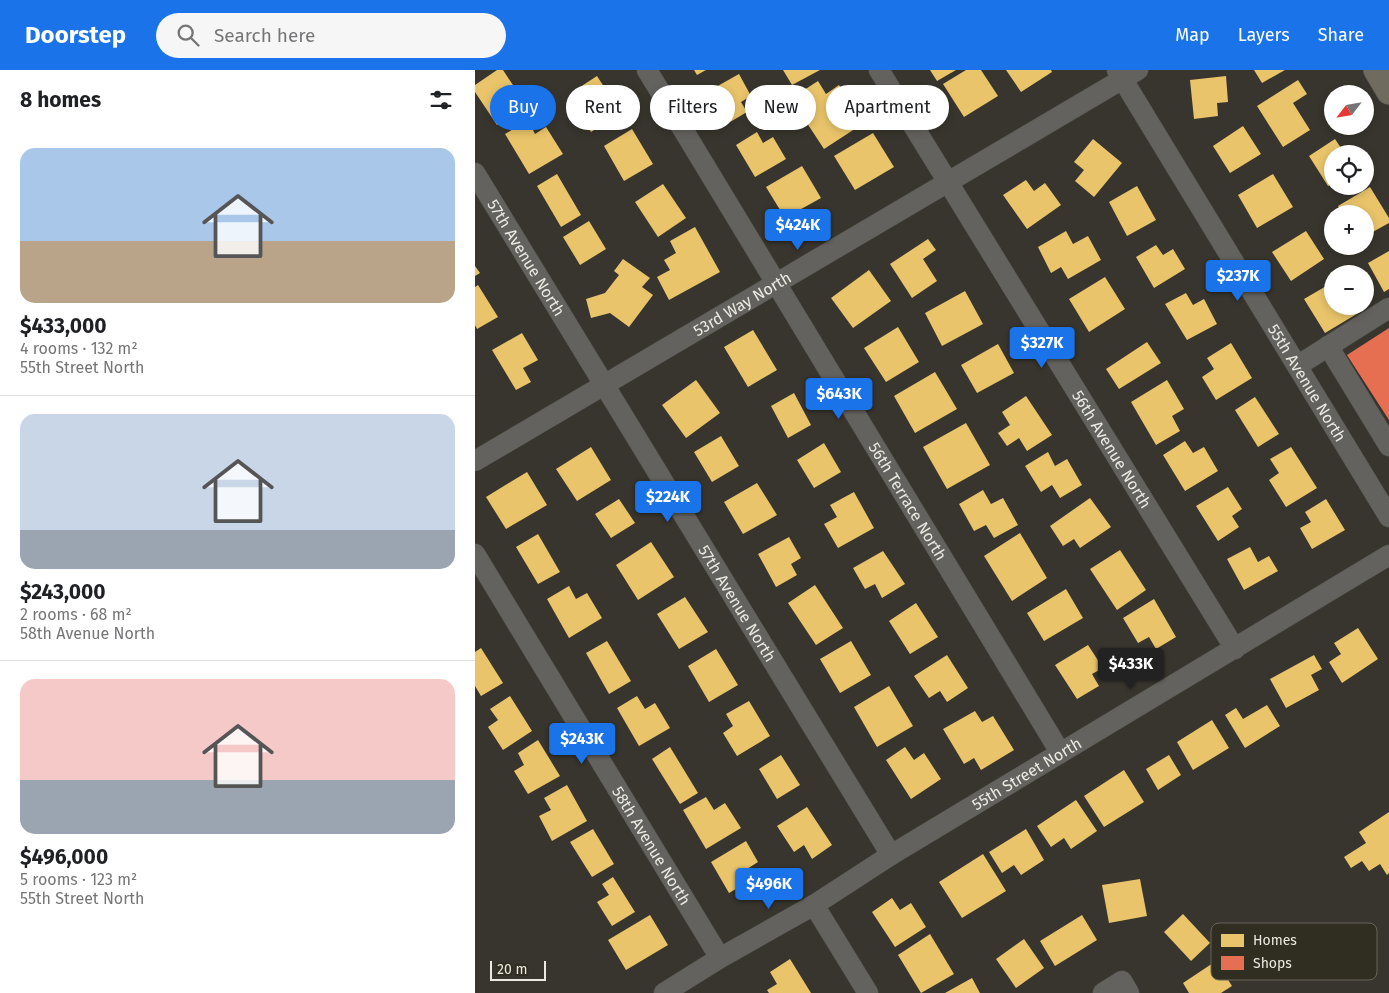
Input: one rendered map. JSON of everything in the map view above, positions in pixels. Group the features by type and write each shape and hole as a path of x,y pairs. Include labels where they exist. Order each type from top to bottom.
{"main road":[{"path":"1376,70 1389,92"}],"street":[{"name":"56th Terrace North","path":"647,70 1060,752"},
{"name":"56th Avenue North","path":"879,70 1235,649"},
{"name":"53rd Way North","path":"475,461 947,182 1126,73"},
{"name":"55th Avenue North","path":"1126,73 1297,366 1384,496 1389,517"},
{"name":"57th Avenue North","path":"475,173 891,854"},
{"path":"1297,366 1389,308"},
{"path":"1328,346 1389,446"},
{"name":"58th Avenue North","path":"475,554 720,958"},
{"name":"55th Street North","path":"664,993 720,958 815,905 891,854 1389,555"},
{"path":"815,905 868,993"},
{"path":"1103,993 1125,987"}],"building: Homes":[{"path":"497,70 503,70 513,85 490,85 490,114 475,92 475,85"},
{"path":"694,70 706,70 697,75"},
{"path":"783,70 820,70 792,85"},
{"path":"930,70 956,70 937,81"},
{"path":"966,70 981,70 998,96 964,117 949,93 949,85 943,84"},
{"path":"1006,70 1051,70 1052,72 1021,92"},
{"path":"1254,70 1285,70 1262,83"},
{"path":"739,74 745,85 745,100 741,102 745,109 745,113 735,119 735,85 719,85"},
{"path":"597,76 603,85 583,85"},
{"path":"1226,76 1228,102 1217,103 1218,116 1194,119 1190,80"},
{"path":"1298,80 1307,94 1293,103 1310,130 1283,147 1257,106"},
{"path":"818,81 826,94 826,130 853,130 824,149 812,130 816,130 816,85 812,85"},
{"path":"1243,126 1261,154 1230,173 1213,146"},
{"path":"512,130 533,130 535,134 541,130 548,130 563,154 529,174 505,134"},
{"path":"633,130 653,164 624,181 604,146"},
{"path":"757,132 763,143 773,137 786,159 755,177 736,145"},
{"path":"873,133 894,167 855,190 834,156"},
{"path":"1093,139 1122,163 1094,197 1075,181 1084,170 1074,162"},
{"path":"1335,139 1339,145 1326,145"},
{"path":"1324,146 1324,180 1309,156"},
{"path":"802,166 821,198 785,218 766,187"},
{"path":"557,174 581,215 561,227 537,186"},
{"path":"1273,174 1293,207 1257,228 1238,195"},
{"path":"1026,180 1034,191 1045,183 1061,205 1027,229 1003,195"},
{"path":"663,184 686,218 658,237 635,202"},
{"path":"1137,186 1156,220 1127,236 1109,202"},
{"path":"1374,194 1389,218 1389,223 1374,231 1374,205 1340,205 1357,195"},
{"path":"589,221 606,249 580,265 563,237"},
{"path":"695,227 720,272 669,300 657,277 670,270 664,260 676,253 670,241"},
{"path":"1066,231 1073,244 1088,236 1101,260 1068,279 1061,267 1051,273 1038,247"},
{"path":"1306,231 1324,259 1291,281 1272,252"},
{"path":"928,239 936,250 923,259 937,281 912,298 890,264"},
{"path":"1156,245 1163,255 1173,249 1185,269 1154,288 1136,257"},
{"path":"1389,251 1389,289 1384,292 1374,274 1374,265 1369,265 1368,263"},
{"path":"623,259 650,278 642,287 653,295 629,327 610,313 591,318 586,299 605,293 619,275 614,271"},
{"path":"475,266 480,273 475,276"},
{"path":"869,270 891,301 853,328 831,298"},
{"path":"1105,277 1125,309 1089,332 1069,299"},
{"path":"478,285 498,317 477,329 475,325 475,287"},
{"path":"1324,287 1324,315 1355,315 1325,333 1304,299"},
{"path":"965,291 983,324 942,346 925,313"},
{"path":"1186,293 1193,305 1204,299 1217,324 1187,340 1165,304"},
{"path":"898,327 919,362 886,382 864,348"},
{"path":"753,330 777,370 748,387 724,347"},
{"path":"522,333 538,360 523,368 531,382 516,390 492,350"},
{"path":"1147,342 1161,363 1119,389 1106,369"},
{"path":"1231,343 1252,378 1216,400 1202,377 1214,369 1207,358"},
{"path":"998,344 1014,373 977,393 961,365"},
{"path":"935,372 957,409 915,433 894,396"},
{"path":"696,380 720,413 686,438 662,405"},
{"path":"1167,380 1184,409 1172,416 1180,431 1156,445 1131,402"},
{"path":"794,393 811,425 788,438 771,406"},
{"path":"1026,396 1052,435 1027,451 1019,438 1007,446 998,433 1010,425 1002,412"},
{"path":"1255,397 1279,434 1258,447 1235,410"},
{"path":"966,423 990,465 947,489 923,447"},
{"path":"721,436 739,466 712,482 694,452"},
{"path":"1185,441 1193,453 1204,447 1218,471 1185,491 1163,455"},
{"path":"824,443 841,472 814,488 797,460"},
{"path":"591,447 611,480 577,501 556,469"},
{"path":"1291,447 1317,488 1286,507 1269,480 1279,473 1270,459"},
{"path":"1048,452 1055,466 1067,459 1082,485 1060,498 1052,485 1041,492 1025,466"},
{"path":"527,472 547,505 506,529 486,497"},
{"path":"757,483 777,515 743,534 724,502"},
{"path":"1228,487 1242,509 1232,516 1239,527 1218,541 1196,506"},
{"path":"983,490 991,504 1003,498 1018,525 994,538 986,525 974,531 959,504"},
{"path":"854,492 874,528 838,548 824,524 837,517 830,505"},
{"path":"1090,498 1111,527 1080,548 1074,539 1063,546 1050,526"},
{"path":"619,499 635,523 611,538 595,514"},
{"path":"1326,499 1345,530 1312,549 1300,528 1311,522 1305,512"},
{"path":"1020,533 1047,578 1012,601 984,556"},
{"path":"538,534 560,572 538,584 516,547"},
{"path":"789,537 801,558 791,564 797,575 776,587 758,554"},
{"path":"651,542 674,577 638,600 616,565"},
{"path":"1250,547 1258,562 1269,556 1278,571 1244,590 1227,559"},
{"path":"1120,550 1146,590 1117,610 1090,569"},
{"path":"883,551 905,584 882,598 875,584 865,589 853,568"},
{"path":"815,585 843,628 816,645 788,603"},
{"path":"569,586 576,599 587,593 602,618 569,638 547,599"},
{"path":"1066,589 1083,618 1044,641 1027,613"},
{"path":"685,597 708,632 679,649 657,614"},
{"path":"1154,599 1176,637 1156,649 1149,637 1138,643 1123,618"},
{"path":"916,603 938,637 910,654 889,621"},
{"path":"1358,628 1378,659 1342,683 1329,662 1341,654 1334,643"},
{"path":"607,641 631,681 609,694 586,653"},
{"path":"851,641 871,675 840,693 820,659"},
{"path":"1088,645 1103,668 1092,674 1099,686 1077,699 1055,665"},
{"path":"481,648 503,683 481,696 475,686 475,652"},
{"path":"716,649 738,685 709,702 688,666"},
{"path":"947,655 968,688 947,702 940,691 929,698 914,676"},
{"path":"1314,655 1322,669 1311,675 1319,690 1286,708 1270,679"},
{"path":"889,686 913,726 877,747 854,707"},
{"path":"510,696 532,731 503,750 488,727 498,720 490,709"},
{"path":"637,696 645,709 655,703 670,728 639,746 617,708"},
{"path":"749,701 770,736 737,756 723,733 733,726 726,714"},
{"path":"1267,705 1280,726 1245,748 1225,715 1236,708 1243,719"},
{"path":"975,711 982,722 993,716 1014,750 981,770 974,758 964,764 943,729"},
{"path":"1212,720 1229,748 1193,770 1177,742"},
{"path":"538,740 560,776 528,794 514,771 524,765 518,753"},
{"path":"670,747 698,793 680,804 652,759"},
{"path":"905,747 914,760 924,753 941,779 911,799 886,760"},
{"path":"781,755 800,785 777,799 759,769"},
{"path":"1169,755 1181,775 1158,790 1146,769"},
{"path":"1124,770 1144,802 1104,827 1084,796"},
{"path":"567,785 587,821 552,841 539,816 551,810 544,798"},
{"path":"706,797 714,810 725,803 741,828 706,849 683,810"},
{"path":"1076,800 1097,831 1071,849 1064,838 1051,847 1037,826"},
{"path":"807,807 832,845 812,859 804,845 794,852 777,826"},
{"path":"1389,812 1389,873 1387,875 1380,864 1369,871 1362,861 1351,868 1344,857 1366,843 1359,832"},
{"path":"593,829 614,864 592,877 570,842"},
{"path":"1026,829 1044,860 1021,875 1014,865 1002,873 989,852"},
{"path":"746,841 758,862 747,869 753,879 729,893 711,862"},
{"path":"983,854 1006,891 962,918 939,882"},
{"path":"613,877 635,912 612,926 597,902 609,895 602,884"},
{"path":"1140,879 1147,916 1109,923 1102,885"},
{"path":"892,898 900,910 911,903 926,927 895,947 872,912"},
{"path":"1183,914 1210,943 1191,961 1164,932"},
{"path":"650,915 668,945 626,970 608,940"},
{"path":"1082,915 1097,940 1055,966 1040,941"},
{"path":"930,934 954,974 921,993 898,955"},
{"path":"1024,939 1044,968 1016,988 996,959"},
{"path":"790,959 811,993 769,993 767,990 777,984 770,972"},
{"path":"1211,964 1211,980 1228,980 1232,986 1221,993 1189,993 1183,983"},
{"path":"972,978 980,993 945,993"}],"building: Shops":[{"path":"1389,328 1389,420 1347,355"}]}
